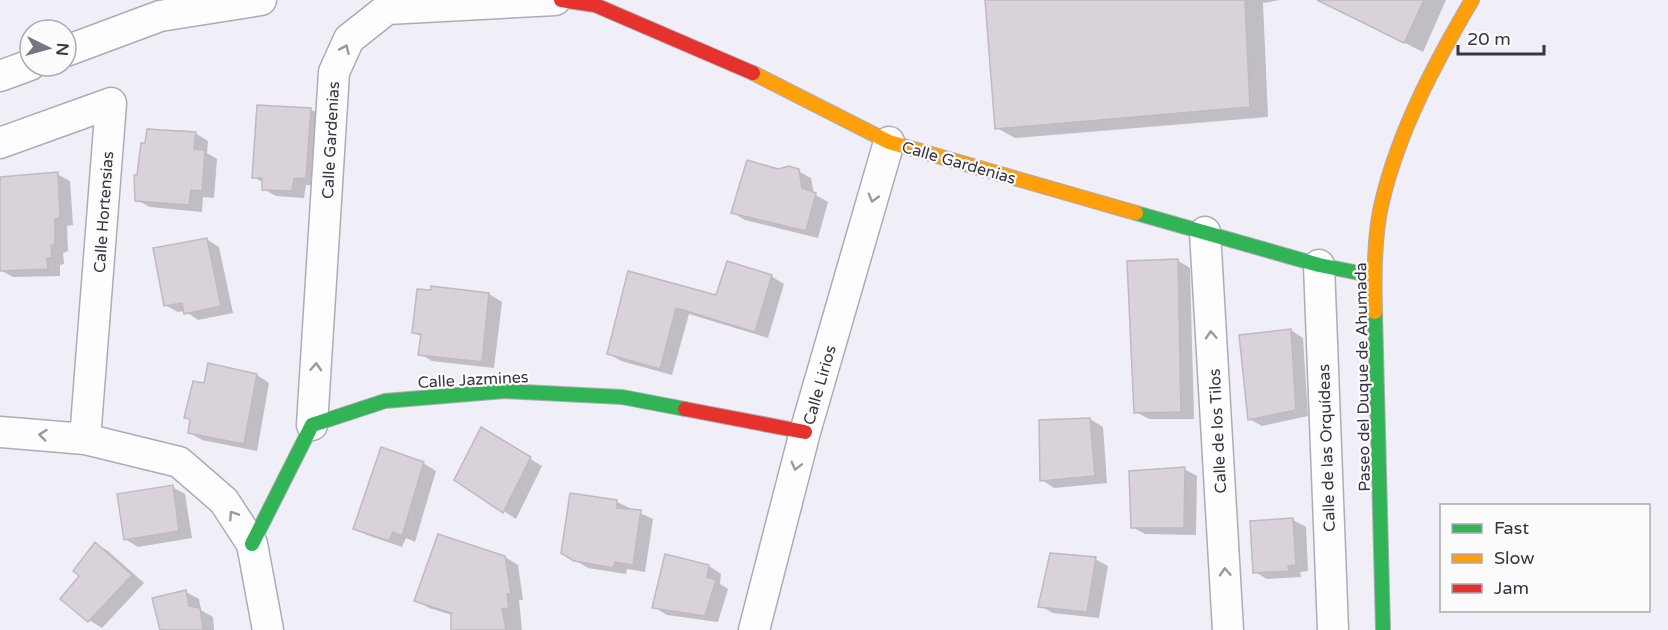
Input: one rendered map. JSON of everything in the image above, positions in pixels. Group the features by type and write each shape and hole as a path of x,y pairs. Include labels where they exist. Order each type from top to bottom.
{"street":[{"path":"78,47 160,16 261,0"},
{"name":"Calle Gardenias","path":"312,425 334,72 349,39 373,5 555,0"},
{"name":"Calle Gardenias","path":"561,0 595,5 733,63 889,142 1319,265 1374,276"},
{"name":"Paseo del Duque de Ahumada","path":"1383,630 1374,276 1381,204 1397,147 1446,45 1472,0"},
{"path":"0,76 18,69"},
{"name":"Calle Hortensias","path":"0,143 111,103 85,439"},
{"name":"Calle Lirios","path":"754,630 805,432 889,142"},
{"name":"Calle de los Tilos","path":"1205,232 1228,630"},
{"name":"Calle de las Orquídeas","path":"1319,265 1333,630"},
{"name":"Calle Jazmines","path":"312,425 385,401 505,391 622,397 805,432"},
{"path":"252,544 312,425"},
{"path":"0,432 85,439 179,462 224,501 252,544 268,630"}],"building":[{"path":"985,0 1245,0 1250,107 995,129"},
{"path":"1317,0 1424,0 1404,43"},
{"path":"257,105 311,108 306,178 294,179 292,191 262,190 262,178 252,178"},
{"path":"147,129 196,132 194,149 205,150 202,191 191,190 189,205 135,201 134,175 137,175 141,143 145,143"},
{"path":"747,160 778,169 789,166 799,169 802,188 816,193 806,231 731,213"},
{"path":"58,172 60,218 55,219 55,244 51,246 52,257 47,258 48,269 0,271 0,177"},
{"path":"207,238 221,306 184,314 182,303 164,306 153,248"},
{"path":"1178,259 1181,412 1134,413 1127,261"},
{"path":"727,261 772,275 755,332 676,308 660,369 607,354 628,271 716,295"},
{"path":"431,286 489,293 482,362 418,355 421,334 412,333 417,289 431,290"},
{"path":"1291,329 1296,410 1248,420 1239,335"},
{"path":"208,363 257,374 244,444 188,433 190,419 184,418 193,381 204,383"},
{"path":"1090,418 1095,476 1040,481 1039,420"},
{"path":"481,427 531,457 503,513 454,480"},
{"path":"381,447 424,462 402,536 393,532 389,541 353,529"},
{"path":"1185,467 1184,528 1131,528 1129,471"},
{"path":"173,485 179,531 124,540 117,494"},
{"path":"570,493 617,500 617,508 641,510 633,565 615,562 613,568 574,561 561,553"},
{"path":"1293,518 1296,565 1288,566 1289,571 1253,573 1250,521"},
{"path":"438,534 505,556 511,594 507,594 509,608 502,609 506,630 451,630 451,613 414,601"},
{"path":"95,542 132,575 88,622 60,599 79,576 73,571"},
{"path":"1050,553 1096,557 1087,612 1038,607"},
{"path":"665,554 709,565 707,577 716,580 705,616 652,608"},
{"path":"186,590 189,606 200,608 203,630 160,630 152,598"}],"traffic: fast":[{"path":"1136,213 1319,265 1374,276"},
{"path":"1375,312 1383,630"},
{"path":"252,544 312,425 385,401 505,391 622,397 685,409"}],"traffic: slow":[{"path":"1375,312 1377,228 1389,175 1408,123 1472,0"},
{"path":"753,73 889,142 1136,213"}],"traffic: jam":[{"path":"561,0 595,5 753,73"},
{"path":"685,409 805,432"}]}
